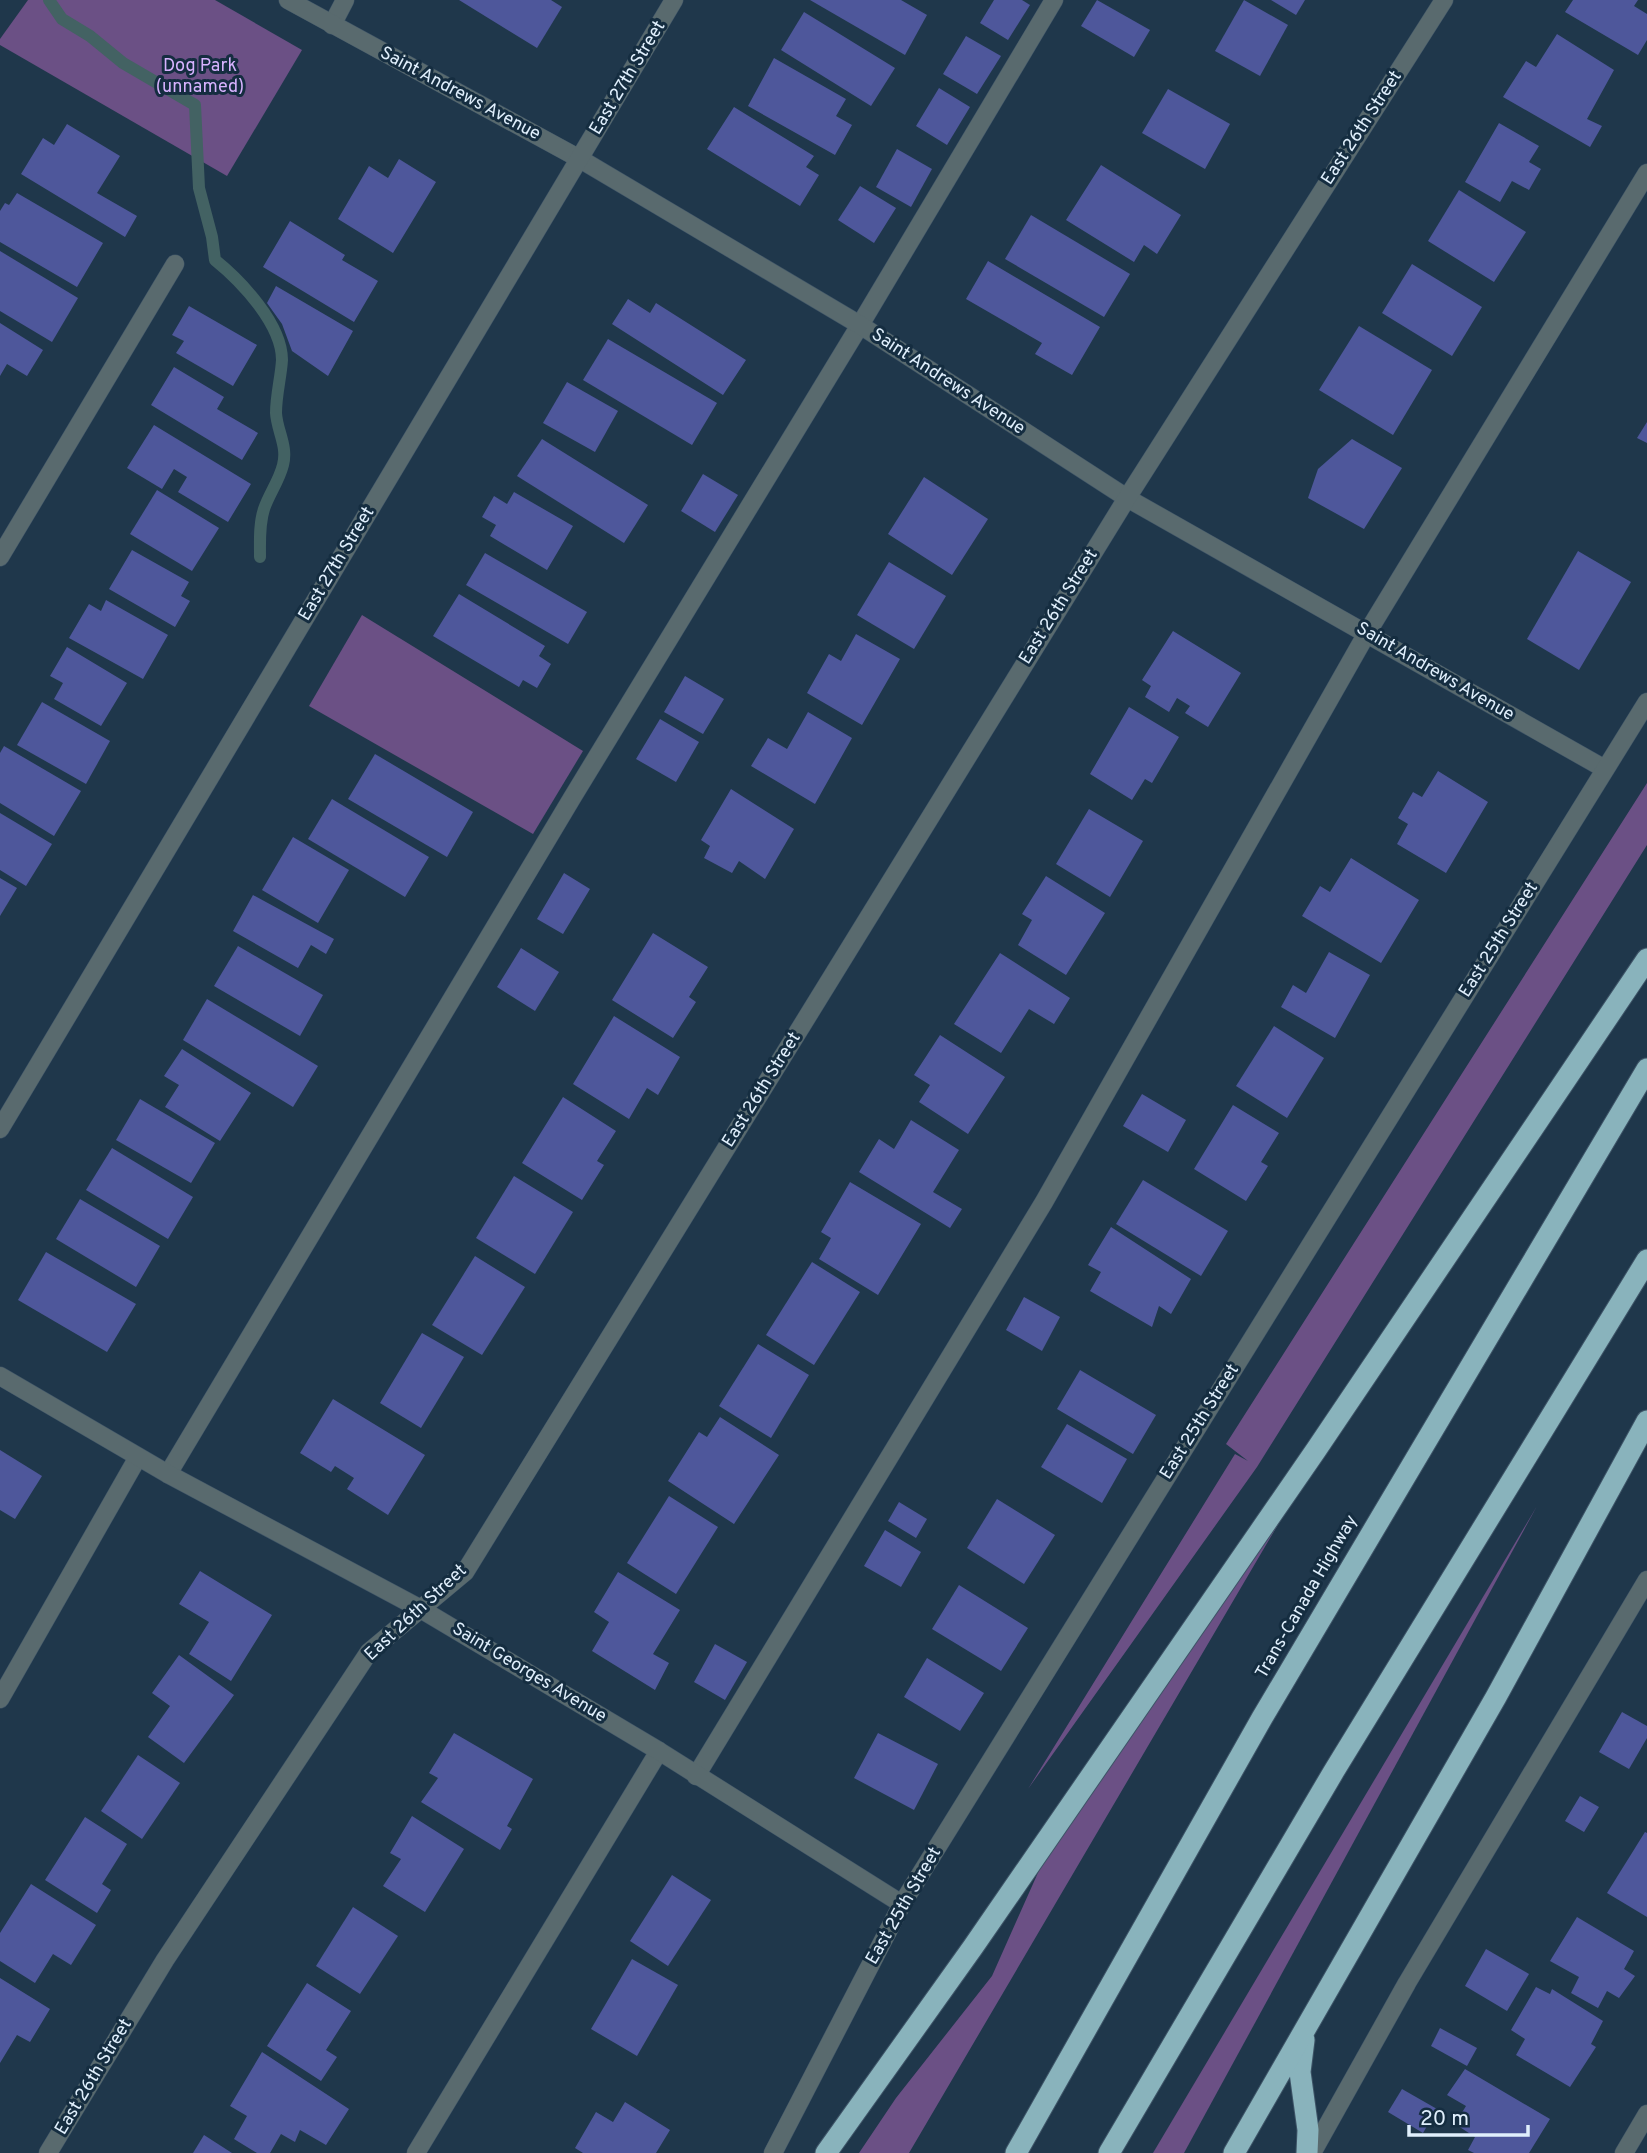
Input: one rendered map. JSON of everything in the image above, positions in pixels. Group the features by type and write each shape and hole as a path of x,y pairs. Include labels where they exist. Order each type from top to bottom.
{"highway":[{"path":"826,2153 973,1947 1316,1450 1647,959"},
{"name":"Trans-Canada Highway","path":"1016,2153 1269,1706 1647,1069"},
{"path":"1109,2153 1334,1771 1647,1260"},
{"path":"1234,2153 1496,1697 1647,1421"},
{"path":"1306,2029 1300,2071 1309,2153"}],"street":[{"name":"Saint Andrews Avenue","path":"288,0 580,159 860,325 1127,498 1605,769"},
{"path":"332,25 345,0"},
{"name":"East 27th Street","path":"0,1129 674,0"},
{"path":"168,1475 565,810 1054,0"},
{"name":"East 26th Street","path":"48,2153 165,1960 369,1652 465,1572 1127,498 1444,0"},
{"path":"696,1776 1044,1202 1367,633 1647,173"},
{"path":"0,558 175,264"},
{"name":"East 25th Street","path":"773,2153 902,1904 1647,702"},
{"name":"Saint Georges Avenue","path":"0,1376 168,1475 419,1608 659,1751 902,1904"},
{"path":"0,1699 138,1457"},
{"path":"1309,2153 1647,1580"},
{"path":"416,2153 659,1751"},
{"path":"1624,2153 1647,2114"}],"green space":[{"name":"Dog Park (unnamed)","path":"28,0 215,0 302,50 227,176 0,45 0,39"},
{"path":"362,615 583,751 533,834 309,706"},
{"path":"1647,783 1647,845 1257,1467 1028,1789 1235,1454 1248,1461 1226,1444"},
{"path":"1296,1494 909,2153 859,2153 896,2098 992,1976 1045,1857"},
{"path":"1537,1506 1184,2153 1153,2153"}],"building":[{"path":"459,0 551,0 562,7 537,48"},
{"path":"810,0 901,0 927,15 905,55"},
{"path":"994,0 1022,0 1030,5 1008,40 980,23"},
{"path":"1097,0 1150,30 1134,57 1081,26"},
{"path":"1244,0 1288,25 1260,76 1215,51"},
{"path":"1271,0 1305,0 1296,15"},
{"path":"1573,0 1638,0 1634,6 1647,14 1647,40 1638,55 1565,12"},
{"path":"804,12 895,68 871,106 781,50"},
{"path":"1557,34 1614,70 1587,119 1602,126 1590,147 1503,97 1526,61 1536,67"},
{"path":"966,36 1001,56 977,94 943,74"},
{"path":"774,58 846,99 836,116 852,125 835,155 748,106"},
{"path":"939,88 970,107 947,145 916,126"},
{"path":"1168,89 1230,124 1205,169 1142,133"},
{"path":"734,107 814,156 806,167 819,175 800,206 707,149"},
{"path":"1499,123 1539,146 1529,162 1541,169 1529,190 1512,181 1500,202 1465,182"},
{"path":"67,124 120,156 97,193 137,216 125,237 21,174 43,138 54,145"},
{"path":"897,149 932,169 911,207 876,187"},
{"path":"399,159 436,182 393,253 338,219 369,166 388,178"},
{"path":"1101,165 1181,215 1157,254 1144,245 1134,262 1066,220"},
{"path":"860,186 896,208 874,243 838,220"},
{"path":"1459,190 1526,232 1494,282 1428,241"},
{"path":"17,193 103,243 77,287 0,242 0,211 5,203 9,205"},
{"path":"1031,215 1130,274 1104,317 1005,259"},
{"path":"290,221 345,255 342,260 378,281 354,322 263,267"},
{"path":"0,251 78,298 52,342 0,311"},
{"path":"988,261 1100,327 1072,375 1035,354 1042,343 966,299"},
{"path":"1412,264 1482,307 1452,356 1382,313"},
{"path":"276,286 353,331 328,376 292,351 282,324 267,303"},
{"path":"628,299 650,313 656,303 746,360 723,395 612,324"},
{"path":"189,306 257,345 233,386 176,353 184,341 172,335"},
{"path":"0,323 43,350 27,376 7,364 0,376"},
{"path":"1359,326 1432,370 1393,435 1319,390"},
{"path":"608,339 717,403 692,445 583,380"},
{"path":"174,367 224,397 217,409 258,433 242,460 151,405"},
{"path":"567,382 618,411 595,452 543,423"},
{"path":"1647,422 1647,443 1637,438"},
{"path":"154,425 251,484 228,522 178,492 187,477 174,469 162,489 127,468"},
{"path":"542,439 648,505 624,543 517,476"},
{"path":"1352,439 1402,468 1364,529 1308,498 1318,469"},
{"path":"703,474 738,495 715,532 681,511"},
{"path":"924,477 988,519 952,575 888,534"},
{"path":"157,490 219,528 192,571 130,534"},
{"path":"514,492 573,526 547,570 490,536 496,525 482,517 494,496 507,504"},
{"path":"132,550 189,582 181,596 190,601 175,627 109,589"},
{"path":"1578,551 1631,582 1579,670 1527,639"},
{"path":"485,553 587,612 568,644 466,585"},
{"path":"889,562 946,596 914,649 857,615"},
{"path":"459,594 545,646 539,656 551,664 537,688 523,680 519,687 433,636"},
{"path":"106,600 168,635 143,679 69,638 89,604 101,611"},
{"path":"1173,631 1241,673 1208,727 1185,713 1190,706 1177,698 1169,712 1145,697 1151,686 1142,680"},
{"path":"856,634 900,659 862,725 807,693 829,654 841,661"},
{"path":"67,647 127,683 101,726 54,699 63,683 50,676"},
{"path":"685,676 724,699 703,734 664,712"},
{"path":"42,702 110,741 86,784 17,745"},
{"path":"1129,707 1179,737 1152,783 1145,779 1132,800 1090,774"},
{"path":"808,712 852,738 815,804 751,766 768,738 787,749"},
{"path":"660,719 699,742 676,782 636,759"},
{"path":"4,746 81,791 54,836 0,803 0,753"},
{"path":"375,754 473,812 447,857 348,799"},
{"path":"1438,771 1488,802 1446,873 1397,844 1408,824 1398,818 1413,792 1422,797"},
{"path":"731,789 794,829 765,879 739,861 732,873 704,858 710,846 701,840"},
{"path":"332,799 429,857 405,897 308,839"},
{"path":"1089,809 1143,841 1110,897 1056,864"},
{"path":"0,813 52,844 26,886 0,870"},
{"path":"293,837 349,870 318,923 262,890"},
{"path":"1351,858 1419,900 1381,963 1302,916 1320,886 1330,892"},
{"path":"564,873 590,889 563,934 537,919"},
{"path":"1046,876 1105,913 1066,975 1018,945 1032,920 1022,914"},
{"path":"0,878 17,888 0,916"},
{"path":"253,895 334,939 326,954 311,945 298,968 233,931"},
{"path":"653,933 708,967 689,997 696,1002 673,1038 612,1000"},
{"path":"238,946 323,995 300,1036 214,986"},
{"path":"521,948 559,972 535,1011 497,987"},
{"path":"1329,952 1370,975 1335,1038 1281,1007 1293,985 1306,993"},
{"path":"1000,953 1070,998 1054,1024 1029,1009 1001,1053 954,1024"},
{"path":"207,999 318,1066 293,1107 183,1040"},
{"path":"614,1016 680,1057 658,1095 647,1088 629,1119 573,1084"},
{"path":"1274,1026 1324,1058 1287,1118 1236,1086"},
{"path":"940,1035 1005,1077 968,1134 919,1102 930,1085 914,1075"},
{"path":"182,1049 251,1093 220,1141 165,1107 179,1085 164,1076"},
{"path":"1142,1094 1186,1120 1168,1152 1123,1126"},
{"path":"563,1097 616,1131 597,1161 604,1165 582,1200 522,1163"},
{"path":"140,1099 215,1143 191,1183 116,1140"},
{"path":"1233,1105 1279,1133 1261,1162 1268,1166 1246,1201 1194,1169"},
{"path":"911,1120 959,1150 933,1192 962,1209 950,1228 859,1172 879,1139 894,1149"},
{"path":"112,1148 193,1197 168,1239 86,1190"},
{"path":"514,1176 573,1212 535,1274 476,1238"},
{"path":"1143,1180 1228,1231 1201,1276 1116,1224"},
{"path":"850,1182 921,1224 878,1295 819,1259 831,1238 821,1232"},
{"path":"80,1199 160,1246 136,1287 56,1239"},
{"path":"1111,1227 1191,1279 1171,1314 1159,1306 1152,1327 1090,1291 1101,1272 1088,1265"},
{"path":"46,1252 136,1304 107,1352 18,1300"},
{"path":"475,1256 525,1287 482,1355 432,1325"},
{"path":"812,1262 860,1292 814,1365 766,1335"},
{"path":"1024,1297 1060,1317 1042,1351 1006,1330"},
{"path":"422,1333 464,1357 421,1428 380,1403"},
{"path":"758,1344 809,1375 771,1438 719,1406"},
{"path":"1080,1370 1156,1415 1133,1454 1057,1409"},
{"path":"333,1399 425,1455 388,1515 347,1489 354,1478 335,1466 331,1472 300,1453"},
{"path":"720,1417 779,1455 734,1524 668,1481 699,1432 707,1437"},
{"path":"1067,1424 1127,1459 1102,1503 1041,1467"},
{"path":"0,1450 42,1476 15,1519 0,1510"},
{"path":"669,1496 718,1527 676,1594 627,1563"},
{"path":"997,1499 1055,1535 1024,1584 967,1548"},
{"path":"899,1502 927,1519 916,1538 888,1521"},
{"path":"885,1530 921,1552 901,1587 864,1566"},
{"path":"200,1571 272,1615 231,1681 189,1654 209,1622 179,1604"},
{"path":"618,1572 680,1610 653,1654 669,1663 655,1690 592,1651 609,1622 594,1612"},
{"path":"959,1585 1028,1628 1001,1671 932,1629"},
{"path":"715,1644 747,1662 725,1700 694,1682"},
{"path":"179,1655 234,1695 184,1763 148,1737 170,1706 152,1693"},
{"path":"927,1658 984,1693 960,1731 904,1697"},
{"path":"1622,1712 1647,1726 1647,1738 1629,1769 1599,1752"},
{"path":"454,1733 533,1779 507,1826 512,1829 500,1850 421,1802 438,1778 429,1773"},
{"path":"878,1733 938,1764 914,1810 854,1778"},
{"path":"138,1755 180,1783 142,1839 101,1811"},
{"path":"1580,1796 1599,1807 1584,1832 1565,1821"},
{"path":"412,1816 464,1849 425,1912 383,1886 401,1859 390,1853"},
{"path":"85,1817 127,1844 102,1884 111,1890 97,1913 45,1880"},
{"path":"1645,1832 1647,1833 1647,1917 1607,1893"},
{"path":"672,1875 711,1900 668,1966 630,1941"},
{"path":"31,1884 96,1925 71,1965 53,1954 35,1983 0,1961 0,1933"},
{"path":"353,1907 398,1936 360,1994 316,1966"},
{"path":"1577,1917 1634,1951 1624,1969 1635,1976 1619,1998 1607,1991 1598,2008 1571,1993 1579,1977 1550,1961"},
{"path":"1486,1949 1529,1974 1507,2011 1465,1986"},
{"path":"632,1959 678,1985 637,2056 591,2029"},
{"path":"0,1978 50,2009 30,2042 17,2035 0,2063"},
{"path":"307,1983 351,2011 326,2050 337,2057 321,2081 267,2046"},
{"path":"1536,1987 1550,1994 1552,1989 1603,2021 1591,2044 1596,2047 1570,2087 1516,2055 1525,2039 1511,2030"},
{"path":"1440,2028 1477,2048 1467,2066 1431,2046"},
{"path":"262,2052 349,2109 326,2145 300,2130 295,2142 281,2134 270,2153 257,2153 234,2139 247,2116 230,2106"},
{"path":"1465,2069 1550,2119 1529,2153 1474,2153 1468,2150 1475,2137 1455,2124 1466,2106 1447,2095"},
{"path":"1402,2089 1437,2109 1423,2133 1388,2112"},
{"path":"625,2102 670,2130 656,2153 583,2153 575,2148 596,2112 613,2122"},
{"path":"204,2135 232,2153 193,2153"}],"waterway":[{"path":"49,0 62,19 90,36 123,63 195,105 199,188 215,260 258,304 268,318 280,346 282,360 276,413 284,458 262,515 260,557"}]}
